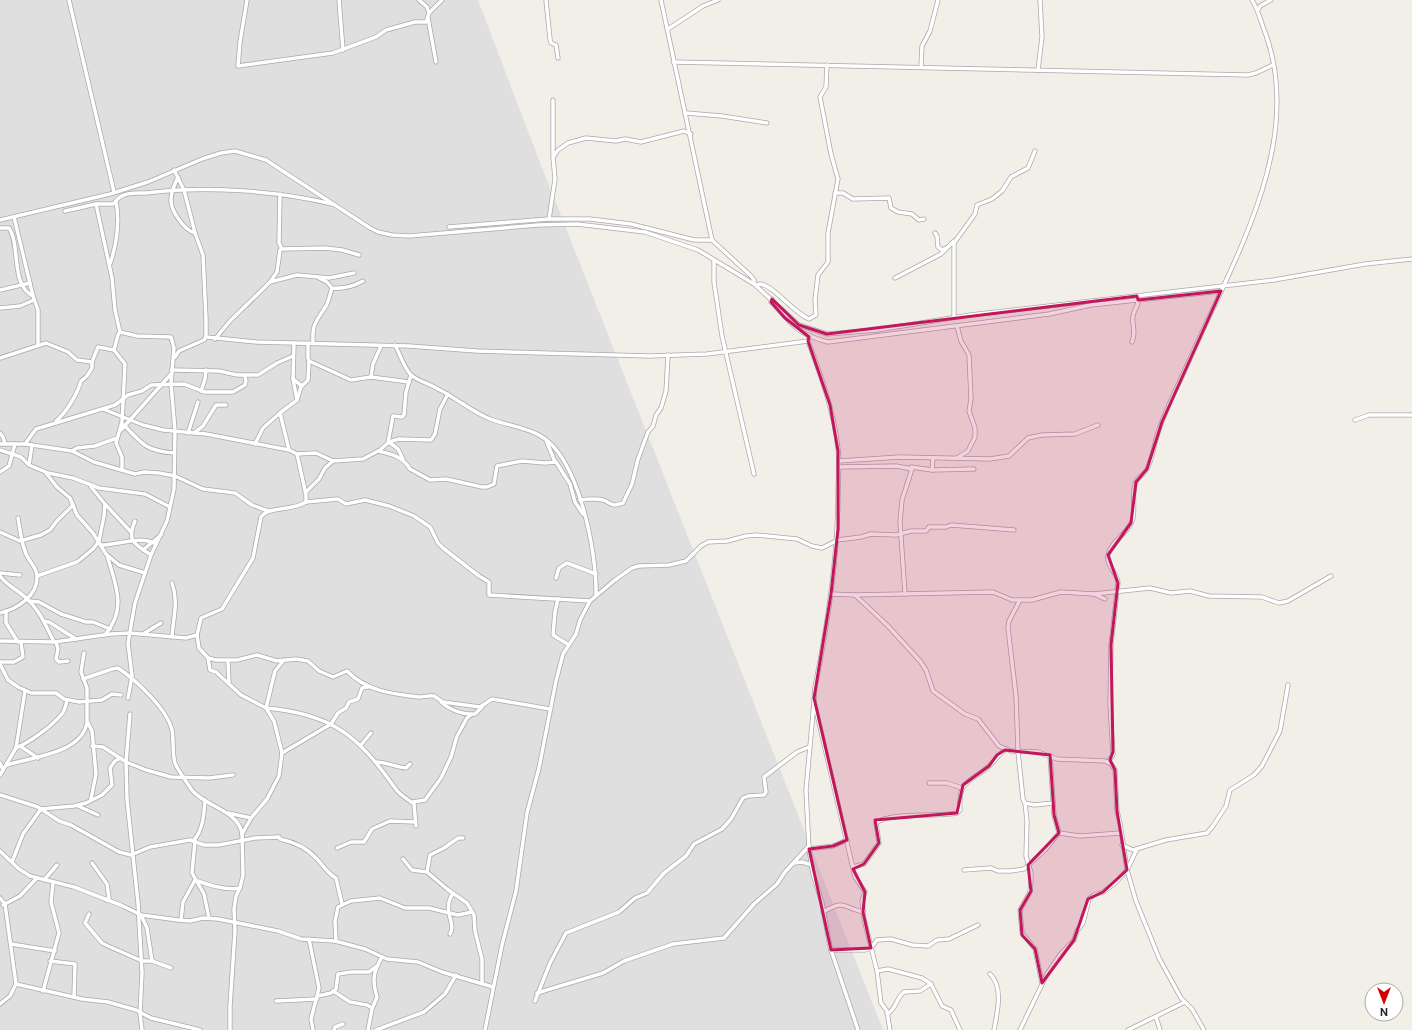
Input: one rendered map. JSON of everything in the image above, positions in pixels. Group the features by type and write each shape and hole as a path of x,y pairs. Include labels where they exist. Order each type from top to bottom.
{"street":[{"path":"69,0 114,192"},
{"path":"247,0 240,42 238,66 312,57 343,50 376,37 386,30 415,22 426,22 429,15 442,0"},
{"path":"339,0 343,50"},
{"path":"419,0 427,7 436,62"},
{"path":"546,0 550,39 551,43 556,45 558,58"},
{"path":"661,0 691,134 712,240 751,276 755,284"},
{"path":"668,29 703,6 718,0"},
{"path":"921,67 922,46 930,31 938,0"},
{"path":"1038,70 1042,37 1040,0"},
{"path":"1108,762 1113,755 1110,704 1111,645 1118,576 1108,562 1110,551 1131,523 1136,482 1147,469 1162,421 1224,285 1258,202 1271,157 1276,126 1277,105 1273,65 1270,45 1258,10 1252,0"},
{"path":"1258,10 1260,6 1271,0"},
{"path":"674,62 1252,75 1273,65"},
{"path":"755,284 768,286 798,314 809,319 816,315 815,300 818,275 828,262 828,233 838,179 831,154 820,98 826,87 827,65"},
{"path":"549,218 555,180 553,100"},
{"path":"686,113 767,123"},
{"path":"554,157 558,150 568,143 586,138 616,141 625,139 641,142 684,131 691,134"},
{"path":"0,220 114,192 148,182 174,170 228,151 251,154 266,160 370,228 378,232 392,235 425,235 538,225 577,224 645,232 696,249 755,284 799,325 827,334 877,330 954,318 1138,298 1221,291"},
{"path":"895,278 925,263 948,248 975,214 977,205 992,199 1002,191 1012,177 1028,168 1035,151"},
{"path":"174,170 184,190 194,233 203,255 206,338 202,342 179,351 174,358"},
{"path":"178,178 172,190 171,204 186,229 194,233"},
{"path":"64,211 96,204 113,204 121,196 128,194 172,190 280,194 334,204"},
{"path":"835,193 839,192 853,199 864,197 876,199 885,197 889,198 890,208 898,212 912,214 919,220 924,219"},
{"path":"280,194 279,243 282,248"},
{"path":"110,265 119,226 116,201"},
{"path":"96,204 110,265 115,310 120,332 114,350"},
{"path":"14,217 34,300 38,310 38,344"},
{"path":"449,227 549,218 590,219 631,224 701,241 712,240"},
{"path":"0,228 9,228 14,235 16,266 28,294 33,296"},
{"path":"934,233 937,236 938,247 942,250 952,248 954,250"},
{"path":"954,318 955,240"},
{"path":"696,249 701,241"},
{"path":"282,248 325,248 342,250 359,255"},
{"path":"215,339 230,321 270,282 276,273 280,250 282,248"},
{"path":"206,338 256,342 381,346 395,345 477,351 650,356 726,352 808,339 828,342 1050,314 1091,305 1224,285 1274,280 1365,264 1412,259"},
{"path":"714,260 714,282 722,336 754,474"},
{"path":"276,273 284,279"},
{"path":"270,282 297,275 329,278 354,273"},
{"path":"316,276 327,282 332,288"},
{"path":"332,288 346,288 363,281"},
{"path":"0,290 30,283"},
{"path":"313,343 314,328 320,313 326,307 332,288"},
{"path":"1132,342 1135,332 1133,317 1138,304 1138,298"},
{"path":"772,299 771,302 785,318 808,339 830,405 836,434 839,461 837,541 831,594 815,687 806,790 809,847 812,865 831,950 858,1030"},
{"path":"0,308 20,306 34,300"},
{"path":"955,458 968,451 975,437 975,428 969,411 971,399 969,355 961,341 958,326"},
{"path":"120,332 137,336 171,337 174,342 171,383 175,431 175,476 170,507 161,535 151,555 139,586 129,633 128,643 132,667 132,680 128,698"},
{"path":"0,358 46,342 68,352 77,360 92,362"},
{"path":"294,343 293,379 297,400"},
{"path":"255,444 263,428 297,400 302,386 308,380 308,343"},
{"path":"395,345 411,375 448,394 483,415 528,430 546,440 564,460 571,474 584,515 596,574 596,595"},
{"path":"371,377 373,364 381,346"},
{"path":"53,422 66,412 68,404 80,388 81,381 87,376 92,368 92,362 98,347 114,350 124,364 122,422 116,443 122,458 122,469"},
{"path":"580,500 603,500 610,505 615,506 623,503 632,484 638,459 648,432 653,426 656,414 661,408 666,391 668,355"},
{"path":"172,371 206,370 245,376 258,375 276,362 293,356"},
{"path":"309,361 321,364 351,380 371,377 409,382"},
{"path":"201,391 206,370"},
{"path":"120,430 131,420 172,371"},
{"path":"389,442 392,418 394,416 402,417 404,415 411,375"},
{"path":"25,444 36,429 53,422 102,409 115,404 123,398 151,385 171,383 189,385 201,391 233,392 245,384 245,376"},
{"path":"293,379 302,386"},
{"path":"306,492 319,479 325,468 333,462 363,459 378,451 389,442 405,439 431,440 435,434 440,409 448,394"},
{"path":"188,432 198,402"},
{"path":"194,433 203,426 216,405 226,404"},
{"path":"102,409 143,425 289,450 296,454 316,453 333,462"},
{"path":"280,413 289,450"},
{"path":"1355,420 1369,414 1412,415"},
{"path":"122,422 137,441 145,446 159,452 174,453"},
{"path":"839,461 890,457 980,460 1008,456 1017,451 1027,439 1042,435 1080,433 1098,425"},
{"path":"0,433 4,437 5,444"},
{"path":"72,451 77,448 95,446 117,438"},
{"path":"546,440 555,462 570,484 575,502 584,515"},
{"path":"389,442 398,449 403,460"},
{"path":"0,444 25,444 72,451 94,462 136,474 144,472 175,476 203,489 234,493 252,505 268,511 284,509 306,502 338,499 346,504 365,500 400,509 430,527 438,543 443,548 479,576 490,582 489,595 590,601"},
{"path":"0,472 9,466 14,454 15,444"},
{"path":"29,465 32,445"},
{"path":"0,450 21,457 29,465 45,472 73,478 99,488 145,494 170,507"},
{"path":"378,451 394,455 403,460 408,464 410,469 430,480 446,479 487,487 494,484 496,480 495,468 497,466 522,462 555,462"},
{"path":"296,454 306,492 306,502"},
{"path":"932,470 933,458"},
{"path":"839,467 910,467 932,470 974,469"},
{"path":"905,594 900,534 902,500 912,472 910,467"},
{"path":"45,472 70,498 77,515 100,543 106,554 118,587 118,606 110,629 105,635"},
{"path":"89,485 131,532"},
{"path":"94,490 99,488"},
{"path":"100,543 105,504"},
{"path":"0,532 18,540 22,540 47,532 73,505"},
{"path":"268,511 261,517 253,558 222,609 201,618 197,635 198,646 208,658 210,670 216,672 241,695 266,708 294,711 331,724 361,745 376,762 380,770 395,789 415,806 416,824 390,821 372,829 364,842 347,843 337,848"},
{"path":"18,518 25,554 34,567 37,576 29,600"},
{"path":"135,521 131,532 132,541 151,555"},
{"path":"484,1030 516,891 528,813 563,654 576,634 580,620 590,601 596,595 632,568 639,566 669,565 686,561 701,546 708,542 726,541 746,536 756,535 797,539 812,546 822,548 837,541 874,534 900,534 911,531 926,531 929,527 946,527 951,525 1014,530"},
{"path":"143,550 161,535"},
{"path":"37,576 77,562 100,543 152,541 156,544"},
{"path":"106,554 119,565 145,573"},
{"path":"556,578 559,568 567,563 596,574"},
{"path":"0,574 20,575"},
{"path":"0,574 7,585 29,600 43,621 58,649 56,659 59,662 68,662"},
{"path":"831,594 855,595 993,592 1001,594 1008,599 1032,600 1055,593 1094,594 1150,588 1171,593 1187,590 1209,596 1229,595 1262,597 1279,603 1288,601 1331,576"},
{"path":"172,583 176,595 176,604 172,637"},
{"path":"1094,594 1105,599"},
{"path":"855,595 888,626 920,661 926,670 933,691 965,714 978,719 996,744 1005,750 1018,752 1038,752 1061,759 1108,762 1115,770 1117,811 1122,845 1127,870 1136,901 1154,946 1171,980 1185,1002 1192,1009 1204,1030"},
{"path":"558,599 555,612 554,635 569,645"},
{"path":"0,613 29,600 39,602 61,614 86,622 94,622 110,629"},
{"path":"1020,600 1009,620 1008,628 1016,696 1018,752 1027,822 1026,856 1031,873 1030,890 1021,907 1022,933 1035,949 1042,983"},
{"path":"6,611 6,623 19,642 23,657 14,662 0,663 8,680 25,691 36,693 56,693 67,700 88,701 105,699 112,694 120,695"},
{"path":"43,621 49,622 76,639"},
{"path":"143,634 161,624"},
{"path":"0,641 55,642 129,633 186,638 197,635"},
{"path":"7,765 38,758 62,749 76,742 84,732 87,723 88,701 87,688 83,679 81,668 84,652"},
{"path":"208,658 228,661 257,655 274,660 296,659 310,662 319,670 333,677 347,671 356,681 382,692 419,697 434,696 451,710 472,714"},
{"path":"242,834 251,818 266,799 279,776 282,754 274,721 266,708 275,671 284,660"},
{"path":"228,661 229,685"},
{"path":"83,679 115,668 132,680 154,700 168,721 172,729 175,763 192,790 205,800 228,813 251,818"},
{"path":"1122,845 1131,850 1166,840 1203,834 1209,831 1226,806 1230,790 1254,775 1262,766 1280,731 1288,685"},
{"path":"282,754 331,724 338,713 346,708 349,702 358,699 362,688 368,687"},
{"path":"0,775 18,747 25,691"},
{"path":"412,802 425,800 439,783 451,756 457,736 467,718 482,707 488,700 492,699 550,709"},
{"path":"18,747 46,728 62,714 67,700"},
{"path":"440,701 482,707"},
{"path":"814,701 855,877 865,892 862,901 863,912 871,948 878,969 881,1003 887,1014 890,1030"},
{"path":"130,714 126,762 127,799 140,914 142,961 140,1013 142,1030"},
{"path":"87,723 92,731 92,746 96,776 91,799"},
{"path":"361,745 371,733"},
{"path":"92,746 103,747 126,762 146,770 171,777 184,776 209,778 234,775"},
{"path":"18,747 38,758"},
{"path":"535,1001 550,963 566,933 619,912 635,898 647,893 664,873 686,856 694,844 722,829 731,819 743,798 748,796 764,795 766,792 764,777 797,752 809,747"},
{"path":"853,867 864,864 879,843 876,823 880,819 899,816 957,813 960,810 959,798 962,788 971,778 989,766 997,755 1005,750"},
{"path":"1050,756 1054,814 1059,832"},
{"path":"12,862 23,834 41,809 78,806 91,799 98,798 110,789 112,785 110,768 115,761 121,758"},
{"path":"0,762 3,770"},
{"path":"376,762 406,768 410,764"},
{"path":"929,783 947,783 962,788"},
{"path":"0,795 41,809 59,821 70,824 119,852 134,854 150,847 195,841 204,845 219,845 264,837 280,837 280,839 293,842 303,847 317,858 322,866 337,879 342,904"},
{"path":"205,800 202,823 195,841 192,873 204,894 209,918"},
{"path":"1025,803 1034,805 1053,803"},
{"path":"78,806 98,816"},
{"path":"228,813 240,828 242,834 243,875 235,901 235,932 230,1006 230,1030"},
{"path":"1059,832 1080,836 1121,832"},
{"path":"964,870 990,868 998,872 1024,869 1045,850 1059,832"},
{"path":"427,872 430,855 444,848 458,838 463,838"},
{"path":"537,994 603,973 624,961 673,944 724,938 754,904 777,884 792,864 809,847 833,846 847,840"},
{"path":"1020,1030 1036,999 1042,983 1060,955 1074,940 1077,931 1083,923 1089,899 1094,895 1104,892 1127,870 1137,849"},
{"path":"0,851 24,873 53,883 74,887 140,914 181,920 209,918 278,930 296,938 336,941 365,949 382,957 396,961 418,962 443,972 493,987"},
{"path":"402,858 412,870 427,872 452,893 467,902 472,912 482,959 482,983"},
{"path":"792,864 802,862 812,865"},
{"path":"92,863 107,884 109,898 106,900"},
{"path":"44,880 57,865"},
{"path":"4,904 20,896 36,878"},
{"path":"195,880 212,886 222,886 229,889 240,888"},
{"path":"181,920 183,902 195,883 195,880"},
{"path":"43,992 50,962 60,933 51,902 53,883"},
{"path":"450,934 452,928 448,914 448,901 452,893"},
{"path":"0,898 4,904 16,984 10,996 0,1004"},
{"path":"336,941 335,921 338,907 342,904 358,900 380,898 388,899 400,907 429,908 448,914 458,915 472,912"},
{"path":"823,912 843,904 863,912"},
{"path":"89,914 85,923 102,943 142,961 152,961 171,968"},
{"path":"140,914 147,928 152,961"},
{"path":"831,950 856,951 871,948 877,940 885,939 912,945 928,946 937,940 949,939 978,925"},
{"path":"309,940 320,988 310,1019 313,1030"},
{"path":"10,944 55,951"},
{"path":"368,1030 372,1008 377,996 373,985 377,966 382,957"},
{"path":"50,962 75,964 74,997"},
{"path":"276,1001 318,998 333,991 337,986 338,974 369,972 377,966"},
{"path":"878,969 891,969 914,976 931,984 942,1006 951,1010 960,1030"},
{"path":"990,974 996,979 998,990 994,1030"},
{"path":"376,1030 424,1012 445,994 456,975"},
{"path":"16,984 43,992 108,1002 198,1030"},
{"path":"887,1014 892,1012 896,1002 904,992 920,990 931,984"},
{"path":"333,991 350,1002 366,1005 372,1008"},
{"path":"1128,1030 1185,1002"},
{"path":"1156,1017 1160,1030"},
{"path":"334,1030 335,1028 344,1024"},
{"path":"178,1025 180,1030"}],"highlighted area":[{"path":"1221,291 1162,422 1147,469 1136,482 1131,523 1108,555 1118,583 1111,645 1113,752 1110,760 1115,770 1117,811 1127,870 1103,892 1088,899 1074,940 1042,983 1035,949 1022,935 1020,910 1031,891 1028,865 1059,833 1054,815 1050,755 1038,752 1005,750 997,755 989,766 963,785 957,813 875,820 879,843 864,864 853,869 865,892 863,912 871,948 831,950 809,849 833,846 847,840 814,698 831,594 838,529 838,451 830,405 808,341 809,337 785,318 771,302 772,299 799,325 827,334 1137,296 1138,300"}],"shaded area":[{"path":"0,0 478,0 539,160 883,1030 0,1030"}]}
